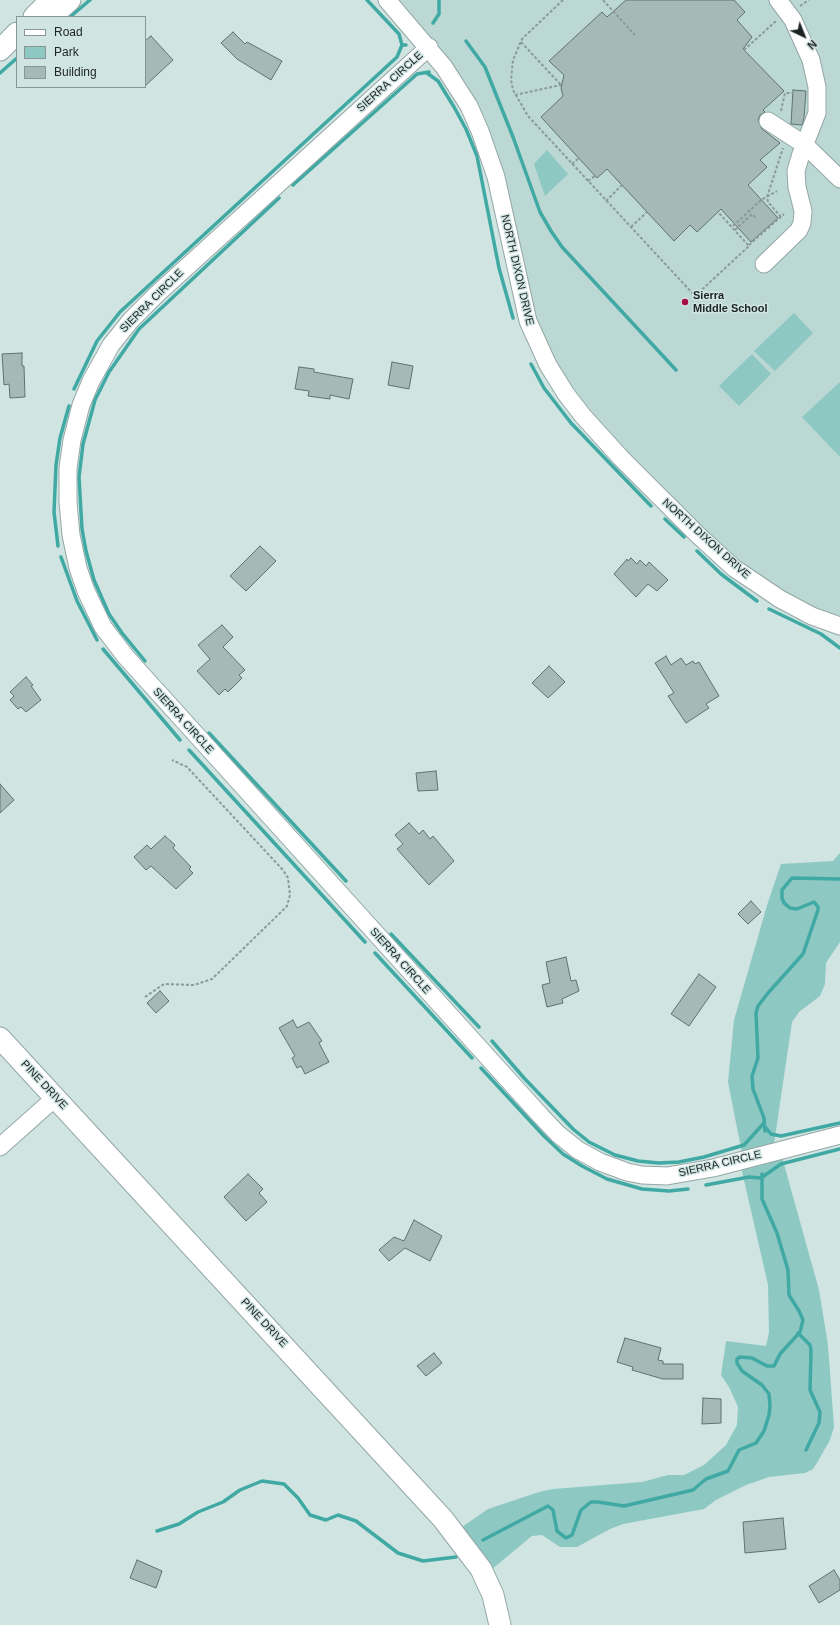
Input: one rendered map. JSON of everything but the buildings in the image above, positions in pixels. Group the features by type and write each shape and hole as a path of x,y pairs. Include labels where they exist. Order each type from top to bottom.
{"main road":[{"path":"35,16 51,0"},
{"path":"52,16 70,0"},
{"path":"0,50 16,34"},
{"path":"0,63 16,49"},
{"name":"PINE DRIVE","path":"0,1038 56,1097 446,1523 481,1569 493,1595 500,1625"}],"street":[{"name":"NORTH DIXON DRIVE","path":"387,0 429,47 458,88 485,142 496,177 528,321 542,354 563,390 583,416 621,458 698,535 734,568 780,599 812,616 840,626"},
{"path":"764,264 799,230 802,223 803,211 796,178 798,163 817,113 814,75 811,60 789,13 778,0"},
{"name":"SIERRA CIRCLE","path":"429,47 157,294 125,326 107,352 91,381 81,405 72,440 68,468 68,502 71,535 78,568 86,592 103,626 126,658 529,1103 552,1128 578,1150 600,1162 627,1172 642,1175 667,1176 704,1170 840,1134"},
{"path":"772,124 805,145 840,178"},
{"path":"0,1146 56,1097"}],"path":[{"path":"563,0 538,21 520,42 511,68 511,80 515,95 528,116 695,296 784,214"},
{"path":"603,0 636,35"},
{"path":"744,50 774,22"},
{"path":"515,95 561,85 520,42"},
{"path":"781,217 768,202 766,197 785,143 774,132 772,124 785,93 793,93"},
{"path":"572,164 578,158"},
{"path":"588,181 594,176"},
{"path":"606,201 622,185"},
{"path":"732,227 766,197 777,191"},
{"path":"630,227 647,212"},
{"path":"718,212 749,246"},
{"path":"735,230 752,214 756,218"},
{"path":"145,997 164,984 194,985 212,979 279,914 288,903 290,895 288,878 283,870 187,767 172,760"}],"shaded area":[{"name":"Sierra Middle School","path":"398,0 840,0 840,618 818,610 783,592 732,555 679,505 605,430 575,393 554,361 533,312 504,179 491,136 477,106 448,58"}],"green space":[{"path":"547,150 568,174 545,196 534,164"},
{"path":"794,313 813,333 775,371 754,351"},
{"path":"752,354 771,374 739,406 719,386"},
{"path":"840,382 840,457 802,417"},
{"path":"840,853 840,942 826,963 825,984 820,996 799,1012 792,1022 774,1144 742,1153 728,1082 734,1020 768,902 781,864 833,861"},
{"path":"782,1157 819,1290 828,1345 834,1427 830,1440 813,1469 805,1473 769,1477 746,1485 716,1500 704,1509 623,1524 610,1529 577,1547 560,1547 542,1535 532,1536 492,1569 462,1527 488,1509 539,1492 553,1489 642,1482 668,1475 684,1475 704,1465 726,1445 737,1425 738,1407 729,1387 721,1375 726,1341 766,1346 769,1332 768,1285 741,1167"}],"waterway":[{"path":"71,16 90,0"},
{"path":"367,0 399,34 402,45 406,45"},
{"path":"433,23 439,14 439,0"},
{"path":"466,41 485,67 513,137 540,212 551,231 562,247 676,370"},
{"path":"74,389 97,341 120,312 397,57 402,45"},
{"path":"0,73 16,59"},
{"path":"293,185 417,74 429,72"},
{"path":"427,73 438,81 454,107 466,129 477,156 499,268 513,318"},
{"path":"145,661 122,633 109,614 94,580 86,551 82,529 79,477 83,444 95,400 109,372 139,329 279,198"},
{"path":"531,364 544,388 571,423 651,506"},
{"path":"58,546 54,512 56,465 60,438 69,406"},
{"path":"665,519 684,537"},
{"path":"697,551 721,574 757,601"},
{"path":"61,557 77,601 97,640"},
{"path":"769,609 821,634 840,648"},
{"path":"103,649 180,740"},
{"path":"209,733 346,881"},
{"path":"189,750 365,942"},
{"path":"765,1131 764,1118 753,1089 752,1076 758,1058 756,1013 758,1006 768,993 803,954 818,910 818,907 814,902 797,909 790,908 784,903 782,898 782,890 792,878 840,879"},
{"path":"391,934 479,1027"},
{"path":"375,953 472,1058"},
{"path":"492,1041 524,1078 573,1129 589,1142 615,1155 638,1161 659,1163 679,1162 704,1157 744,1145 764,1123"},
{"path":"481,1068 544,1136 563,1154 582,1166 607,1179 642,1189 669,1191 688,1189"},
{"path":"766,1128 771,1134 781,1136 840,1123"},
{"path":"706,1185 749,1177 761,1178 781,1164 840,1149"},
{"path":"483,1540 548,1506 553,1510 557,1531 566,1538 572,1535 581,1510 591,1502 624,1506 693,1490 706,1479 728,1471 739,1450 756,1443 764,1431 769,1415 769,1394 762,1385 742,1371 737,1363 737,1359 740,1357 752,1358 767,1366 774,1366 780,1354 800,1332 803,1320 789,1295 788,1270 777,1233 762,1199 762,1174"},
{"path":"798,1333 810,1345 810,1390 820,1412 819,1423 806,1450"},
{"path":"157,1531 179,1524 198,1512 223,1502 240,1490 262,1481 284,1484 298,1498 310,1515 326,1520 338,1515 356,1521 398,1553 423,1561 456,1557"}],"place":[{"name":"Sierra Middle School","path":"685,302"}]}
